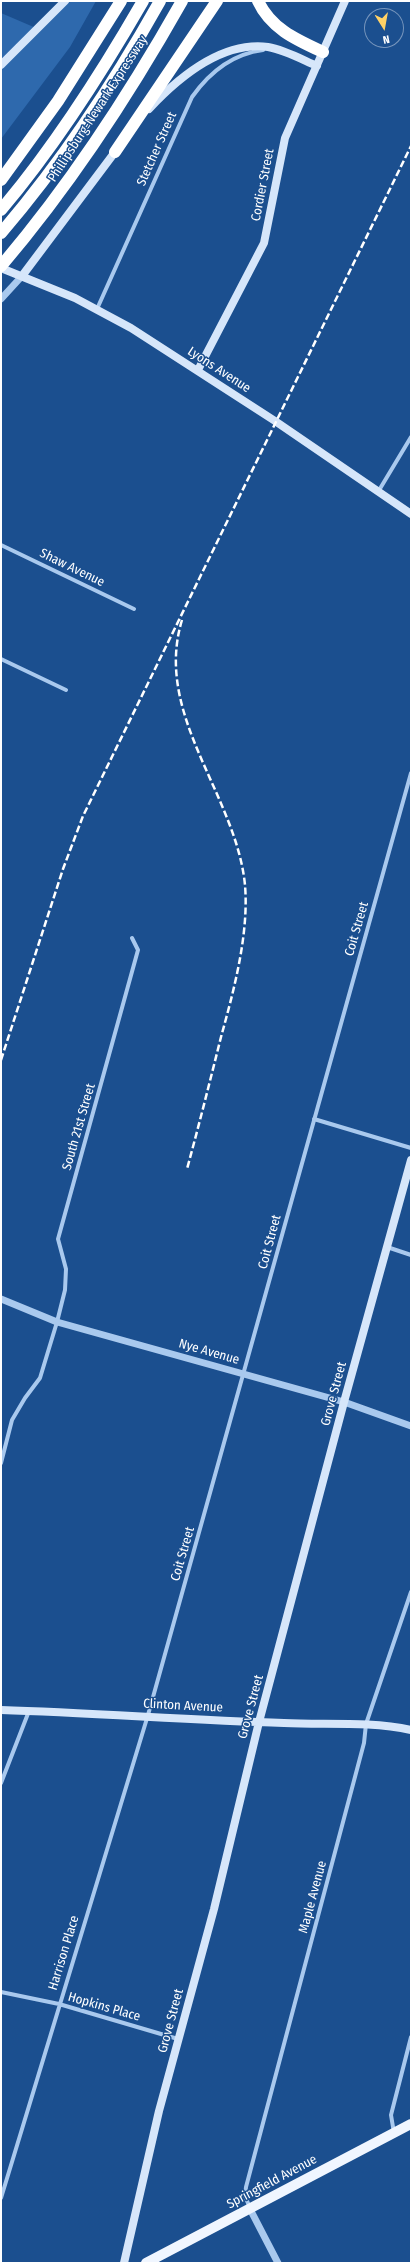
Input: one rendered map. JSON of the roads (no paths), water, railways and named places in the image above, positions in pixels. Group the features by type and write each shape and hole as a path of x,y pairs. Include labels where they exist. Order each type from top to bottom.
{"highway":[{"path":"1,180 58,101 121,1"},
{"name":"Phillipsburg-Newark Expressway","path":"1,210 72,115 143,1"},
{"name":"Phillipsburg-Newark Expressway","path":"1,233 83,126 119,71 160,1"},
{"name":"Phillipsburg-Newark Expressway","path":"1,267 55,198 97,140 129,92 182,1"},
{"path":"115,152 217,1"},
{"path":"258,1 265,14 278,28 296,40 323,52"}],"main road":[{"path":"2,63 65,1"},
{"name":"Cordier Street","path":"198,370 264,243 282,149 345,1"},
{"path":"20,276 115,152 155,103 196,69 221,55 242,48 262,47 283,51 317,66"},
{"name":"Lyons Avenue","path":"1,267 97,309 132,328 198,370 411,514"},
{"name":"Grove Street","path":"124,2263 178,2039 214,1909 259,1722 344,1402 411,1160"},
{"name":"Clinton Avenue","path":"1,1710 148,1715 259,1722 366,1724 411,1730"},
{"name":"Springfield Avenue","path":"146,2263 411,2124"}],"street":[{"name":"Stetcher Street","path":"97,309 192,98 210,75 235,59 260,50 283,51"},
{"path":"1,299 20,276"},
{"path":"378,492 411,436"},
{"name":"Shaw Avenue","path":"1,545 134,609"},
{"path":"1,659 66,690"},
{"name":"Coit Street","path":"148,1715 411,773"},
{"name":"South 21st Street","path":"1,1463 12,1420 25,1398 40,1378 65,1290 66,1269 58,1239 138,950 132,938"},
{"path":"314,1119 411,1148"},
{"path":"386,1247 411,1255"},
{"name":"Nye Avenue","path":"1,1299 57,1322 344,1402 411,1426"},
{"name":"Maple Avenue","path":"250,2209 245,2196 246,2187 364,1743 366,1724 411,1592"},
{"path":"1,1783 29,1711"},
{"name":"Harrison Place","path":"1,2198 148,1715"},
{"name":"Hopkins Place","path":"1,1992 59,2004 178,2039"},
{"path":"394,2133 391,2125 391,2115 411,2037"},
{"path":"250,2209 278,2263"}],"railway":[{"path":"1,1060 63,869 83,816 411,146"},
{"path":"182,620 176,655 178,689 187,722 199,754 239,851 245,885 246,904 243,942 231,1000 187,1169"}]}
